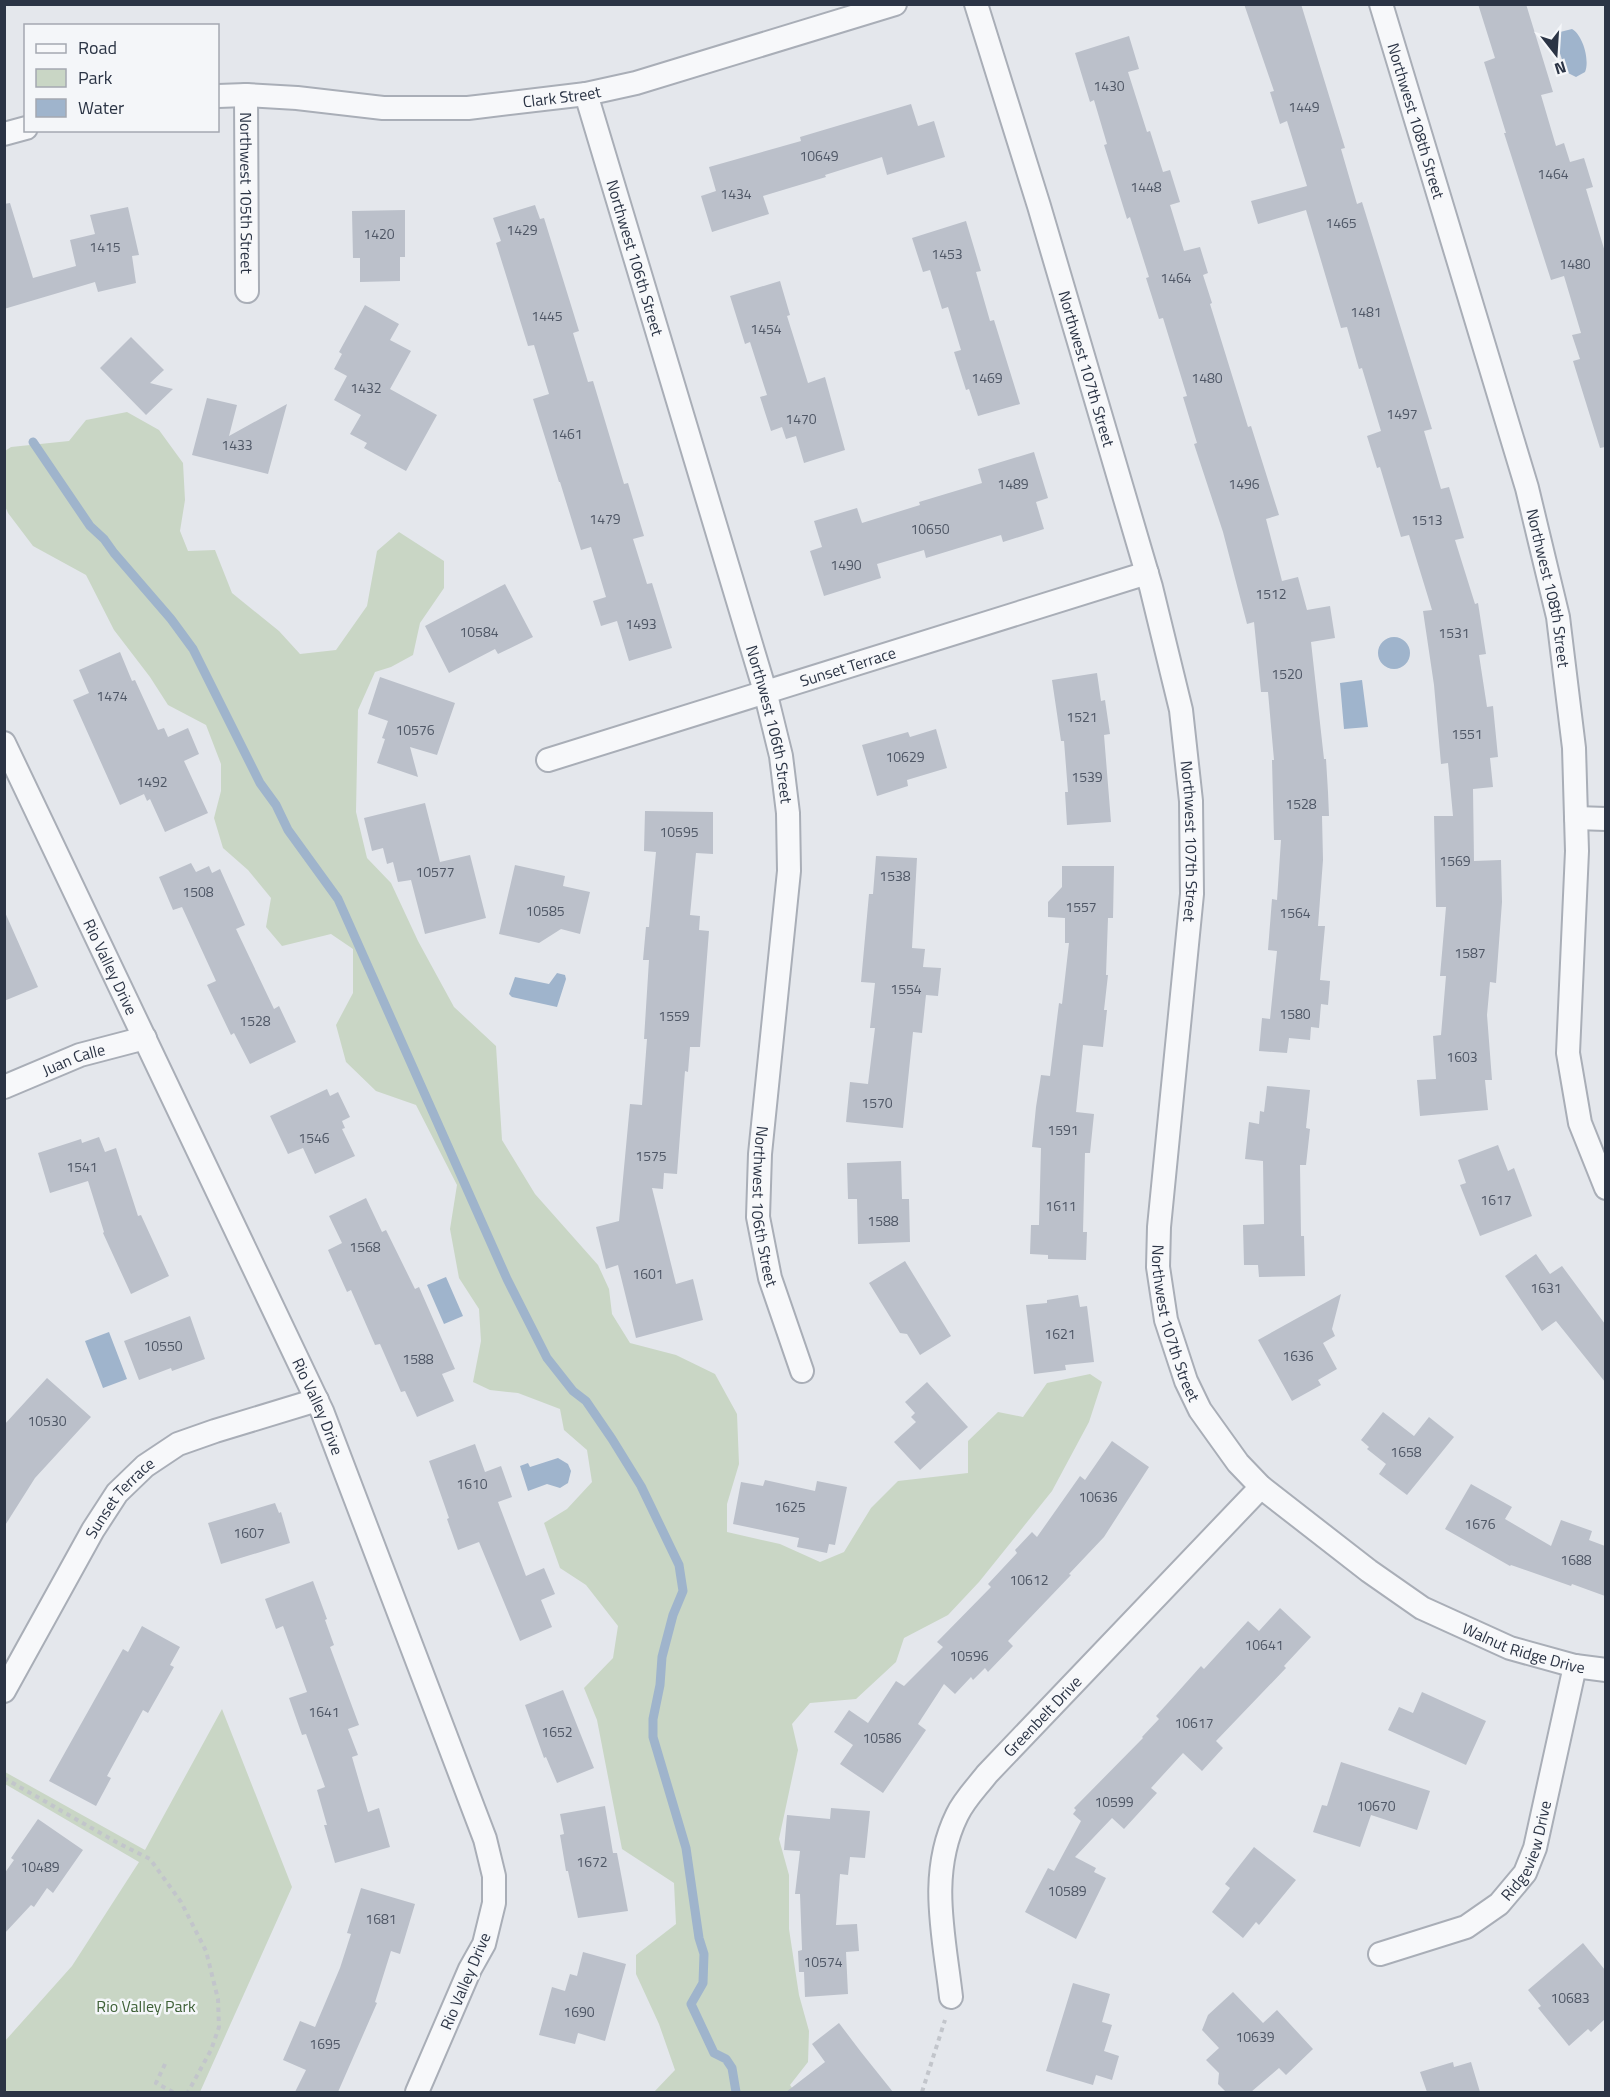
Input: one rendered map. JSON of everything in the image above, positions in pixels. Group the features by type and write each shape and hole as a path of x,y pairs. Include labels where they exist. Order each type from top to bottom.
{"street":[{"name":"Clark Street","path":"219,96 246,95 383,108 468,108 586,94 636,83 895,4"},
{"name":"Northwest 107th Street","path":"976,4 1039,206 1147,573 1181,710 1191,801 1192,894 1159,1227 1158,1267 1166,1320 1186,1382 1200,1410 1238,1463 1261,1487 1369,1571 1422,1608 1444,1618"},
{"name":"Northwest 108th Street","path":"1381,4 1527,488 1558,617 1574,748 1577,851 1568,1053 1580,1123 1605,1188"},
{"name":"Northwest 106th Street","path":"586,94 765,691 781,756 788,813 789,871 760,1154 758,1217 770,1278 802,1371"},
{"name":"Northwest 105th Street","path":"246,95 247,291"},
{"path":"4,134 24,129"},
{"name":"Sunset Terrace","path":"548,760 1147,573"},
{"name":"Rio Valley Drive","path":"4,743 317,1400 485,1839 494,1876 494,1904 484,1944 470,1969 417,2092"},
{"path":"1576,818 1605,819"},
{"name":"Juan Calle","path":"4,1087 80,1055 145,1038"},
{"name":"Sunset Terrace","path":"4,1691 93,1530 117,1493 145,1466 178,1444 317,1400"},
{"name":"Greenbelt Drive","path":"951,1997 939,1874 945,1842 958,1812 995,1765 1261,1487"},
{"name":"Walnut Ridge Drive","path":"1444,1618 1509,1648 1575,1666 1605,1670"},
{"name":"Ridgeview Drive","path":"1380,1954 1466,1927 1499,1904 1525,1873 1535,1848 1575,1666"}],"path":[{"path":"4,1778 150,1859 181,1902 206,1951 218,1999 219,2027 211,2050 188,2092"},
{"path":"922,2092 951,1997"},
{"path":"165,2064 156,2083 173,2092"}],"green space":[{"path":"127,412 159,430 183,463 185,500 180,531 188,551 215,550 232,593 279,631 300,654 336,650 367,606 377,551 399,532 444,561 444,588 420,623 413,655 391,667 375,672 358,710 356,812 367,858 391,883 418,941 454,1007 496,1046 502,1140 535,1194 598,1265 609,1289 612,1314 630,1343 676,1355 715,1374 737,1414 739,1464 727,1504 727,1532 780,1544 820,1562 844,1552 871,1508 898,1481 968,1473 968,1441 998,1412 1023,1417 1047,1383 1090,1374 1102,1382 1089,1422 1052,1491 979,1582 948,1615 904,1638 896,1662 856,1699 810,1703 792,1724 798,1750 779,1839 789,1875 789,1929 799,1995 809,2031 808,2062 790,2085 795,2092 654,2092 675,2070 659,2024 636,1974 636,1955 676,1924 674,1883 622,1849 597,1720 584,1688 613,1658 618,1626 586,1585 560,1568 544,1523 567,1509 592,1482 587,1450 564,1430 560,1409 518,1393 490,1390 473,1382 481,1341 479,1309 459,1278 450,1229 457,1185 416,1105 376,1091 346,1062 336,1025 353,993 353,949 331,934 282,946 266,927 271,898 248,870 223,848 214,818 221,791 221,764 206,725 168,705 114,630 86,575 33,546 5,506 5,451 11,447 69,441 86,420"},
{"name":"Rio Valley Park","path":"222,1709 292,1887 200,2092 5,2092 5,2041 72,1966 139,1862 5,1784 5,1772 145,1850"}],"water":[{"path":"1572,29 1582,42 1587,61 1585,72 1576,77 1566,72 1556,41 1560,32"},
{"path":"1394,637 1405,642 1410,653 1405,664 1394,669 1383,664 1378,653 1383,642"},
{"path":"1362,680 1368,727 1344,729 1340,683"},
{"path":"557,973 565,975 566,979 557,1007 512,997 509,994 515,977 549,984"},
{"path":"446,1277 463,1316 444,1324 427,1285"},
{"path":"109,1332 127,1379 103,1388 85,1341"},
{"path":"558,1458 568,1464 571,1471 568,1483 560,1488 547,1484 528,1491 520,1466 528,1463 530,1467"}],"building":[{"path":"1244,4 1301,4 1345,148 1341,149 1357,204 1362,202 1432,429 1424,431 1441,489 1449,487 1464,538 1455,540 1475,604 1478,603 1486,654 1479,655 1487,707 1493,706 1498,757 1490,758 1493,787 1473,789 1474,861 1501,860 1502,902 1496,983 1490,982 1487,1015 1492,1080 1485,1080 1488,1110 1420,1116 1417,1080 1436,1079 1433,1036 1441,1035 1446,976 1440,976 1446,907 1436,907 1434,816 1453,816 1448,763 1441,764 1434,685 1423,611 1432,610 1409,535 1401,537 1380,467 1377,468 1367,436 1381,431 1347,327 1341,328 1306,210 1258,224 1251,201 1307,186 1287,121 1280,124 1270,92 1274,91"},
{"path":"1478,4 1526,4 1553,92 1541,95 1556,146 1564,143 1570,162 1584,158 1593,187 1586,189 1605,252 1605,447 1600,448 1573,361 1580,359 1572,335 1581,333 1564,276 1551,280 1504,133 1506,133 1484,62 1495,58"},
{"path":"1129,36 1139,69 1128,72 1147,132 1150,131 1163,172 1170,170 1180,202 1170,205 1184,251 1200,247 1208,273 1203,275 1212,303 1210,304 1248,427 1251,426 1279,515 1266,519 1282,581 1298,577 1307,610 1330,606 1335,638 1311,642 1328,792 1329,816 1322,816 1323,860 1318,926 1325,926 1320,980 1330,981 1328,1005 1321,1004 1319,1028 1311,1027 1310,1040 1289,1038 1287,1053 1259,1051 1262,1018 1270,1019 1277,951 1268,950 1272,899 1277,900 1281,840 1274,840 1272,760 1274,760 1268,692 1261,692 1254,622 1247,624 1223,532 1194,444 1197,443 1183,397 1187,396 1163,318 1159,319 1146,278 1149,277 1130,217 1127,219 1104,145 1107,144 1094,100 1090,102 1075,53"},
{"path":"911,104 918,126 934,121 945,157 887,175 882,157 825,175 826,177 763,196 769,214 712,232 701,196 716,191 709,167 801,141 800,137"},
{"path":"10,203 33,278 76,266 70,240 95,234 90,215 128,207 139,255 132,256 136,283 98,292 95,282 4,309 4,204"},
{"path":"535,205 540,219 544,218 579,331 573,333 588,382 593,381 624,484 628,483 644,536 633,539 647,584 652,583 672,648 629,661 617,621 601,626 593,601 606,597 591,547 581,550 533,399 549,394 534,345 528,346 496,243 501,241 493,218"},
{"path":"405,210 405,257 400,257 400,281 360,282 360,258 353,258 352,211"},
{"path":"966,221 981,271 976,272 990,321 994,320 1020,404 978,416 969,389 966,390 954,352 961,350 948,307 942,309 930,270 923,272 912,238"},
{"path":"780,281 790,315 787,316 808,383 825,377 845,450 804,463 796,436 786,439 782,427 771,431 760,397 767,395 750,342 745,344 730,296"},
{"path":"365,305 399,324 390,340 411,351 390,389 437,415 406,471 364,448 367,443 350,434 361,415 334,400 347,376 334,369 342,354 339,352"},
{"path":"131,337 164,370 150,383 173,389 146,415 100,368"},
{"path":"207,398 237,405 229,436 287,404 268,474 192,455"},
{"path":"1034,452 1048,498 1036,502 1044,529 1003,542 1001,535 926,558 924,550 877,564 881,578 824,596 810,551 822,547 814,521 857,508 862,523 920,505 919,502 982,483 978,469"},
{"path":"505,584 533,637 498,654 495,649 449,673 425,626"},
{"path":"120,652 132,681 135,680 158,730 164,728 168,737 188,728 199,754 184,761 208,813 165,832 150,799 147,801 144,794 120,805 73,700 89,693 79,670"},
{"path":"1097,673 1101,701 1105,700 1110,734 1104,735 1111,822 1067,825 1065,792 1068,792 1064,741 1061,741 1052,680"},
{"path":"380,677 455,703 437,755 410,747 418,777 377,763 388,721 368,714"},
{"path":"936,729 947,768 907,780 908,786 877,796 862,745 908,732 910,737"},
{"path":"425,803 440,862 470,855 486,918 425,934 411,880 398,882 393,862 387,864 383,848 372,851 364,818"},
{"path":"645,811 713,812 713,854 696,853 690,915 700,916 699,930 709,931 700,1047 690,1047 688,1072 685,1071 677,1174 664,1173 663,1189 652,1188 676,1284 693,1279 703,1320 636,1338 618,1265 606,1269 596,1227 619,1221 630,1104 642,1105 647,1039 644,1039 649,960 643,960 646,927 649,927 656,852 644,851"},
{"path":"876,856 917,858 912,948 925,949 923,967 941,968 938,996 926,995 922,1033 913,1032 903,1128 846,1122 850,1082 868,1084 875,1028 870,1028 875,983 861,982 869,894 873,894"},
{"path":"191,863 196,872 209,866 212,873 220,869 245,925 236,929 274,1009 279,1006 296,1042 250,1064 234,1033 231,1035 207,985 216,981 182,907 173,910 159,877"},
{"path":"515,865 565,876 563,886 590,892 580,934 561,929 539,943 499,934"},
{"path":"1062,866 1114,866 1113,918 1108,918 1106,975 1108,975 1104,1010 1107,1010 1103,1047 1083,1045 1076,1112 1094,1114 1090,1153 1085,1153 1083,1232 1087,1232 1086,1260 1048,1259 1048,1255 1030,1254 1031,1225 1039,1225 1041,1148 1032,1147 1036,1107 1041,1075 1050,1076 1069,943 1065,943 1065,918 1048,917 1048,902 1062,887"},
{"path":"4,910 38,987 4,1001"},
{"path":"1267,1086 1310,1090 1306,1128 1310,1129 1306,1165 1300,1165 1301,1236 1304,1236 1305,1276 1259,1277 1258,1265 1244,1265 1243,1225 1264,1224 1263,1161 1245,1159 1249,1122 1259,1124 1260,1111 1264,1112"},
{"path":"327,1089 330,1096 338,1092 350,1117 342,1121 345,1128 342,1129 355,1156 315,1174 303,1148 288,1154 270,1116"},
{"path":"99,1137 105,1152 116,1148 138,1216 141,1215 169,1276 131,1294 103,1233 88,1181 50,1193 38,1153 81,1139 82,1143"},
{"path":"1498,1145 1508,1171 1514,1168 1532,1216 1480,1236 1460,1185 1466,1183 1458,1160"},
{"path":"901,1161 902,1199 909,1199 910,1242 858,1244 857,1199 848,1199 847,1163"},
{"path":"366,1198 382,1232 386,1230 415,1289 419,1287 455,1369 442,1374 454,1401 417,1417 405,1391 401,1392 380,1344 375,1345 351,1290 347,1292 328,1250 342,1243 329,1216"},
{"path":"1536,1254 1550,1274 1562,1266 1605,1324 1605,1382 1556,1321 1542,1331 1505,1276"},
{"path":"905,1261 951,1336 920,1355 907,1334 900,1333 869,1283"},
{"path":"1341,1294 1332,1329 1335,1336 1323,1343 1337,1369 1318,1380 1321,1385 1292,1401 1258,1340"},
{"path":"1078,1295 1080,1307 1087,1306 1094,1362 1065,1365 1066,1370 1034,1374 1026,1305 1047,1303 1047,1300"},
{"path":"190,1316 205,1359 139,1380 124,1341"},
{"path":"47,1378 91,1417 35,1478 4,1527 4,1425"},
{"path":"927,1382 968,1427 920,1470 894,1442 916,1422 911,1417 915,1413 905,1402"},
{"path":"1383,1412 1414,1436 1429,1417 1454,1437 1407,1495 1379,1474 1386,1464 1367,1449 1369,1447 1361,1440"},
{"path":"1112,1441 1149,1467 1104,1537 1008,1641 1013,1646 988,1672 985,1668 973,1680 971,1677 955,1694 944,1684 918,1724 926,1730 883,1793 840,1764 853,1745 834,1732 849,1710 868,1723 896,1681 904,1686 943,1647 937,1642 991,1587 988,1584 1017,1553 1015,1550 1032,1532 1037,1537 1080,1476 1085,1480"},
{"path":"475,1444 485,1472 501,1466 512,1497 498,1502 526,1576 544,1568 555,1594 541,1600 552,1627 520,1641 479,1542 458,1550 429,1461"},
{"path":"765,1480 815,1491 817,1481 847,1487 835,1545 829,1544 827,1553 797,1547 799,1538 733,1524 741,1482 763,1486"},
{"path":"1471,1484 1512,1507 1505,1519 1551,1546 1561,1520 1592,1531 1589,1540 1605,1546 1605,1596 1510,1566 1445,1529"},
{"path":"275,1503 279,1513 281,1512 290,1543 221,1564 208,1523"},
{"path":"313,1581 334,1645 330,1647 359,1725 348,1729 358,1755 352,1757 368,1812 379,1808 390,1847 335,1863 317,1790 325,1787 306,1734 302,1735 289,1698 307,1692 283,1626 276,1629 265,1599"},
{"path":"1280,1608 1311,1637 1284,1666 1286,1668 1216,1741 1223,1748 1202,1771 1183,1753 1151,1788 1157,1793 1124,1829 1112,1818 1075,1857 1096,1868 1094,1872 1106,1878 1076,1939 1025,1912 1048,1868 1054,1871 1081,1821 1073,1814 1076,1810 1074,1808 1143,1738 1159,1719 1156,1716 1201,1666 1204,1669 1248,1621 1259,1631"},
{"path":"142,1626 180,1647 170,1665 174,1667 148,1713 143,1710 107,1776 111,1778 96,1806 49,1781 123,1649 128,1652"},
{"path":"563,1690 594,1768 557,1783 546,1757 544,1758 525,1705"},
{"path":"1422,1692 1486,1721 1466,1765 1388,1730 1399,1707 1413,1713"},
{"path":"1341,1762 1430,1791 1417,1830 1371,1815 1360,1847 1313,1832 1322,1805 1327,1806"},
{"path":"605,1806 613,1853 617,1853 628,1911 578,1918 568,1871 566,1871 560,1835 564,1834 560,1814"},
{"path":"831,1808 870,1811 865,1858 850,1857 848,1875 840,1874 836,1925 857,1924 859,1951 846,1952 848,1994 805,1997 804,1972 799,1972 798,1951 802,1950 800,1894 795,1894 800,1851 784,1850 787,1815 830,1819"},
{"path":"38,1819 83,1850 53,1893 47,1888 34,1907 31,1905 4,1934 4,1874 14,1860 11,1858"},
{"path":"1254,1847 1296,1880 1259,1925 1256,1922 1243,1938 1212,1912 1230,1888 1225,1884"},
{"path":"361,1888 415,1904 400,1954 391,1951 375,2002 377,2003 338,2092 295,2092 306,2070 283,2060 300,2021 315,2027 340,1968 351,1934 347,1933"},
{"path":"1583,1943 1605,1970 1605,2019 1591,2032 1588,2029 1569,2046 1538,2008 1541,2006 1528,1990"},
{"path":"583,1952 626,1964 605,2041 578,2033 575,2044 539,2035 552,1987 565,1991 570,1974 577,1976"},
{"path":"1073,1983 1110,1994 1102,2022 1112,2025 1104,2051 1119,2056 1112,2080 1096,2075 1093,2085 1046,2071"},
{"path":"1233,1992 1263,2023 1277,2010 1313,2049 1286,2075 1279,2068 1251,2092 1226,2092 1218,2084 1219,2073 1206,2060 1219,2048 1202,2030 1208,2015"},
{"path":"839,2023 893,2092 786,2092 825,2062 812,2044"},
{"path":"1453,2062 1454,2067 1471,2062 1480,2092 1427,2092 1420,2072"}],"waterway":[{"path":"33,442 90,526 104,539 171,619 193,649 260,783 276,805 288,830 338,899 507,1279 547,1358 573,1391 586,1401 612,1439 641,1486 679,1565 683,1591 673,1615 662,1657 660,1685 653,1719 653,1737 686,1848 699,1938 704,1954 703,1983 691,2004 714,2053 726,2059 732,2068 736,2092"}]}
